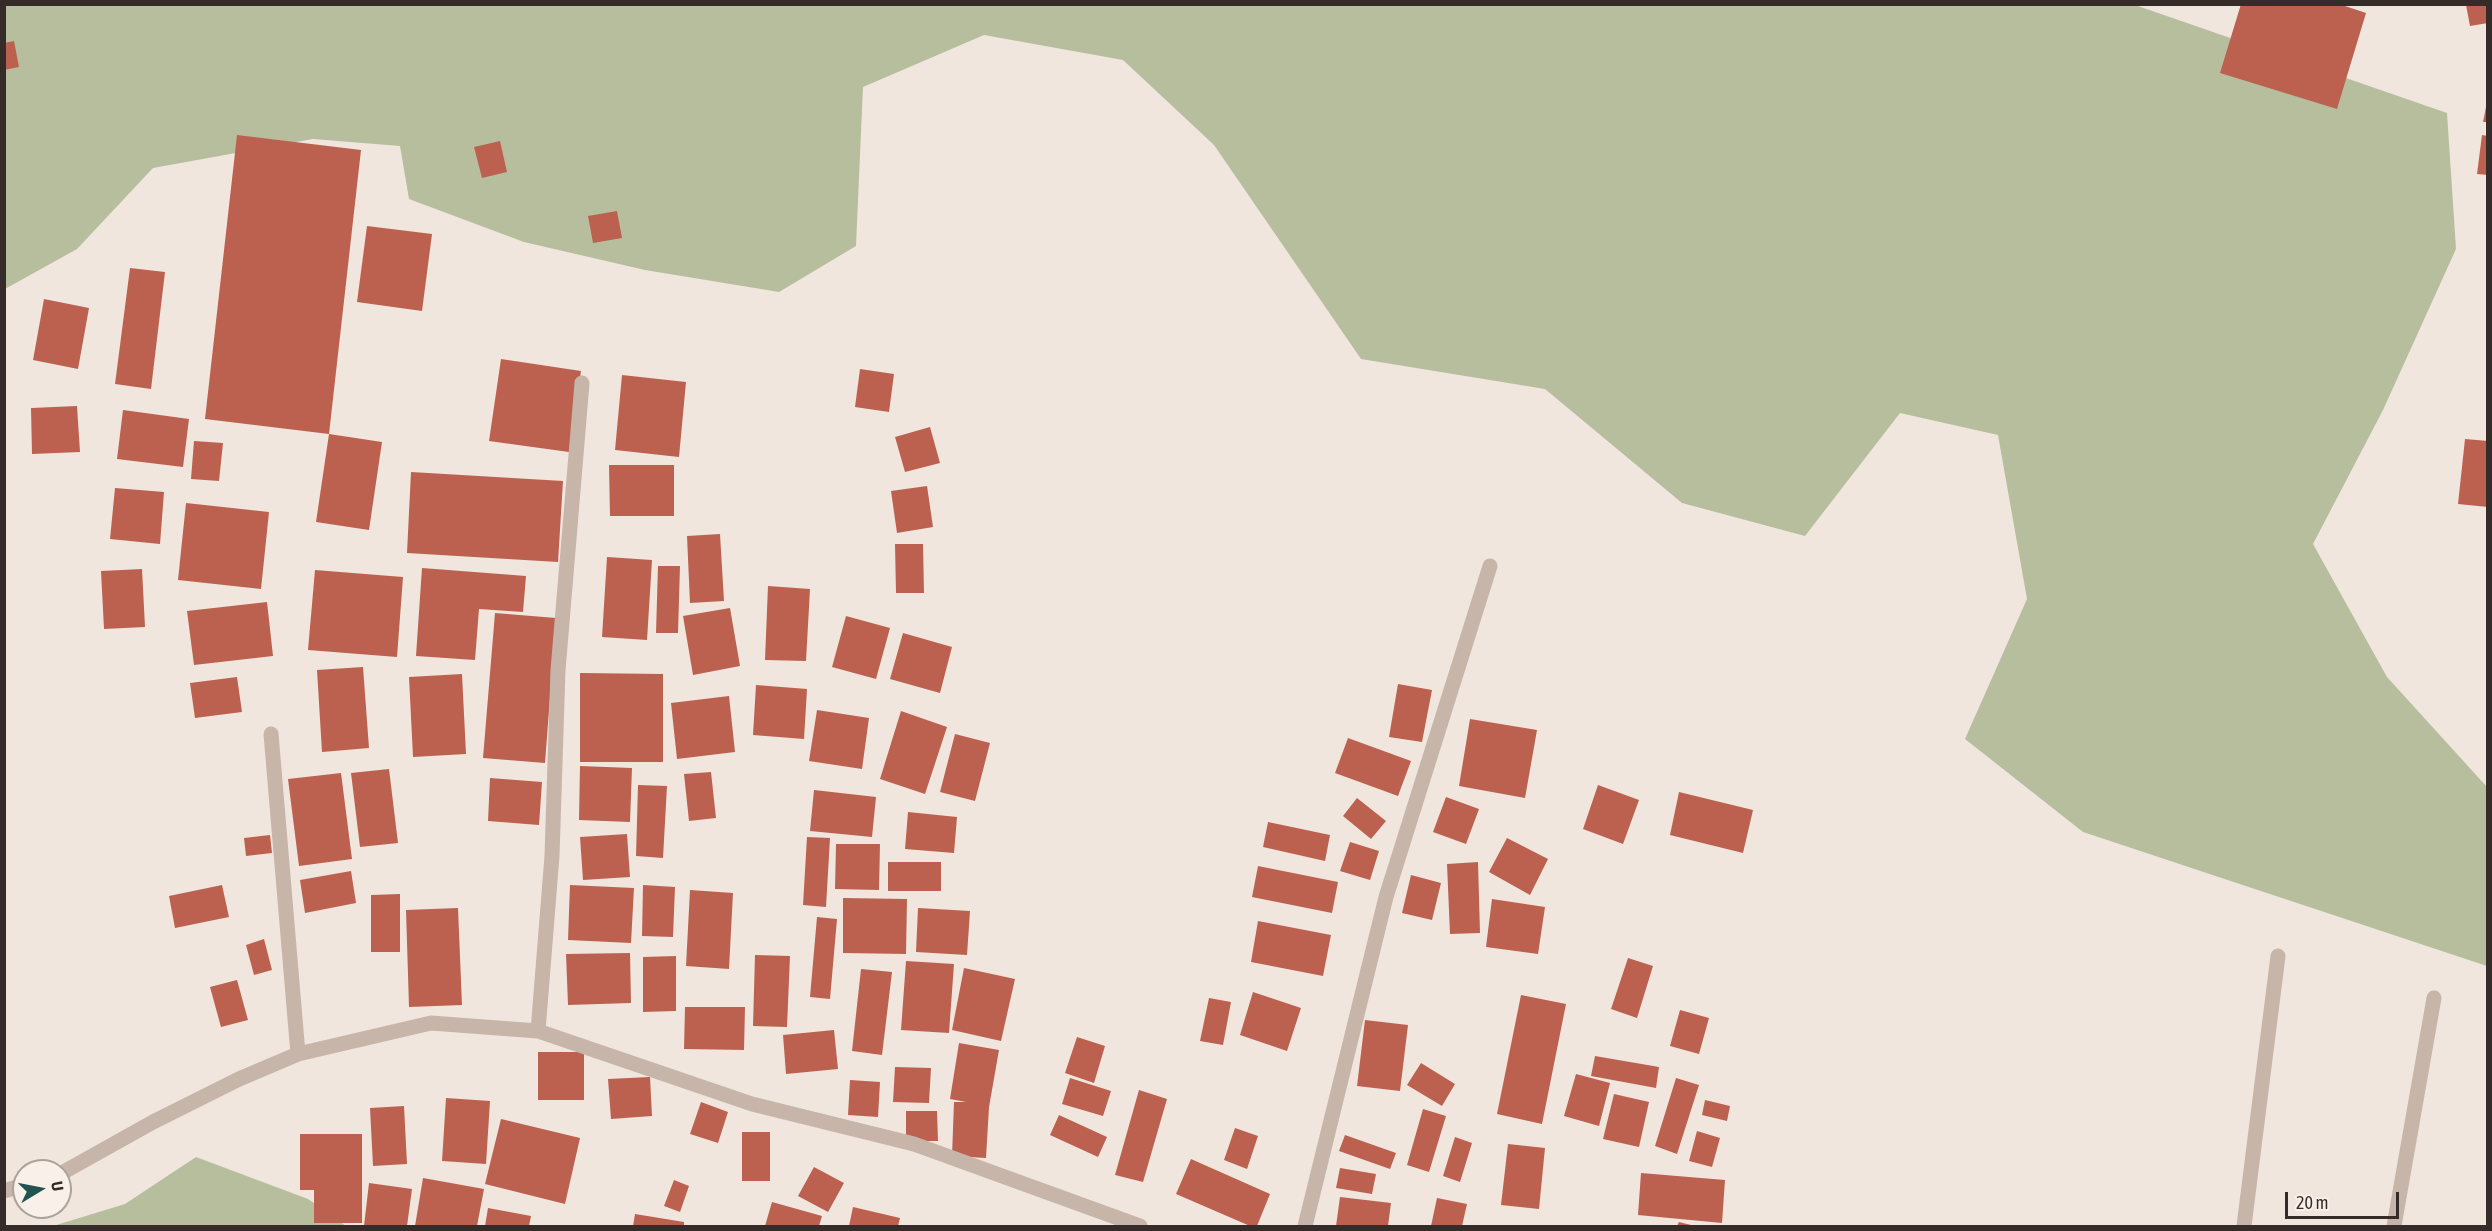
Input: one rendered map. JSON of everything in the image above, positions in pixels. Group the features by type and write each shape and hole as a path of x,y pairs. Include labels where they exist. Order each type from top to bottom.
{"street":[{"path":"538,1031 552,856 558,670 582,383"},
{"path":"1305,1227 1386,897 1490,566"},
{"path":"272,734 298,1054"},
{"path":"2244,1227 2278,956"},
{"path":"2394,1227 2434,998"},
{"path":"72,1168 217,1090 298,1054 431,1023 538,1031 752,1104 914,1144 1140,1227"}],"green space":[{"path":"5,5 2135,5 2447,113 2456,249 2383,410 2313,544 2387,677 2487,787 2487,966 2083,832 1965,739 2027,599 1998,435 1900,413 1805,536 1682,503 1545,389 1361,359 1214,145 1123,60 984,35 863,87 856,246 779,292 645,270 524,242 409,199 400,146 313,139 153,168 77,249 5,289"},
{"path":"196,1157 308,1199 346,1226 53,1226 125,1204"}],"building":[{"path":"2241,4 2339,4 2366,13 2337,109 2220,73"},
{"path":"2466,5 2488,5 2488,23 2470,26"},
{"path":"14,41 19,67 4,70 4,43"},
{"path":"2486,107 2488,107 2488,122 2483,122"},
{"path":"237,135 361,150 329,434 205,419"},
{"path":"2482,135 2488,136 2488,175 2477,174"},
{"path":"500,141 507,172 482,178 474,147"},
{"path":"617,211 622,238 593,243 588,216"},
{"path":"367,226 432,234 422,311 357,302"},
{"path":"130,268 165,272 151,389 115,384"},
{"path":"44,299 89,308 78,369 33,360"},
{"path":"501,359 581,371 569,452 489,441"},
{"path":"860,369 894,374 889,412 855,407"},
{"path":"622,375 686,382 679,457 615,450"},
{"path":"77,406 80,452 32,454 31,408"},
{"path":"123,410 189,419 183,467 117,459"},
{"path":"930,427 940,463 905,472 895,437"},
{"path":"329,434 382,442 369,530 316,522"},
{"path":"2465,439 2488,441 2488,507 2458,504"},
{"path":"194,441 223,443 219,481 191,479"},
{"path":"609,465 674,465 674,516 610,516"},
{"path":"411,472 563,481 558,562 407,553"},
{"path":"927,486 933,527 897,533 891,491"},
{"path":"115,488 164,492 160,544 110,539"},
{"path":"186,503 269,512 261,589 178,580"},
{"path":"720,534 724,601 690,603 687,536"},
{"path":"895,544 923,544 924,593 896,593"},
{"path":"607,557 652,560 647,640 602,637"},
{"path":"658,566 680,566 678,633 656,633"},
{"path":"422,568 526,576 523,612 479,609 475,660 416,656"},
{"path":"142,569 145,627 104,629 101,571"},
{"path":"315,570 403,577 397,657 308,650"},
{"path":"768,586 810,589 806,661 765,660"},
{"path":"267,602 273,656 194,665 187,611"},
{"path":"730,608 740,666 693,675 683,616"},
{"path":"495,613 556,618 545,763 483,758"},
{"path":"846,616 890,628 876,679 832,667"},
{"path":"903,633 952,647 940,693 890,679"},
{"path":"363,667 369,748 322,752 317,670"},
{"path":"580,673 663,674 663,762 580,762"},
{"path":"462,674 466,754 413,757 409,677"},
{"path":"237,677 242,712 195,718 190,683"},
{"path":"1398,684 1432,690 1422,742 1389,737"},
{"path":"756,685 807,689 804,739 753,735"},
{"path":"729,696 735,752 677,759 671,703"},
{"path":"817,710 869,718 862,769 809,761"},
{"path":"901,711 947,727 925,794 880,779"},
{"path":"1470,719 1537,730 1525,798 1459,786"},
{"path":"955,734 990,743 975,801 940,792"},
{"path":"1348,738 1411,761 1398,796 1335,773"},
{"path":"580,766 632,768 630,822 579,820"},
{"path":"389,769 398,843 360,847 351,773"},
{"path":"711,772 716,818 689,821 684,774"},
{"path":"341,773 352,859 299,866 288,779"},
{"path":"490,778 542,782 539,825 488,821"},
{"path":"638,785 667,786 663,858 636,856"},
{"path":"1598,785 1639,800 1623,844 1583,829"},
{"path":"814,790 876,797 872,837 810,831"},
{"path":"1679,792 1753,810 1743,853 1670,835"},
{"path":"1446,797 1479,809 1466,844 1433,832"},
{"path":"1357,798 1386,821 1371,839 1343,816"},
{"path":"908,812 957,817 954,853 905,849"},
{"path":"1268,822 1330,835 1325,861 1263,847"},
{"path":"627,834 630,877 583,880 580,837"},
{"path":"270,835 272,853 246,856 244,838"},
{"path":"807,837 830,838 826,907 803,905"},
{"path":"1507,838 1548,859 1530,895 1489,872"},
{"path":"1350,842 1379,851 1370,880 1340,871"},
{"path":"836,844 880,844 879,890 835,889"},
{"path":"888,862 941,862 941,891 888,891"},
{"path":"1478,862 1480,933 1450,934 1447,864"},
{"path":"1258,866 1338,882 1332,913 1252,897"},
{"path":"351,871 356,903 305,913 300,880"},
{"path":"1411,875 1441,883 1432,920 1402,913"},
{"path":"222,885 229,917 175,928 169,896"},
{"path":"570,885 634,888 631,943 568,940"},
{"path":"643,885 675,887 673,937 642,936"},
{"path":"690,890 733,893 729,969 686,966"},
{"path":"400,894 400,952 371,952 371,895"},
{"path":"843,898 907,899 906,954 843,953"},
{"path":"1492,899 1545,907 1538,954 1486,947"},
{"path":"458,908 462,1005 409,1007 406,910"},
{"path":"918,908 970,911 967,955 916,952"},
{"path":"817,917 837,919 830,999 810,997"},
{"path":"1258,921 1331,935 1323,976 1251,962"},
{"path":"264,939 272,970 254,975 246,945"},
{"path":"630,953 631,1003 568,1005 566,954"},
{"path":"755,955 790,956 787,1027 753,1026"},
{"path":"676,956 676,1011 643,1012 643,957"},
{"path":"1628,958 1653,966 1637,1018 1611,1009"},
{"path":"906,961 954,964 949,1033 901,1030"},
{"path":"964,968 1015,979 1001,1041 952,1030"},
{"path":"861,969 892,972 882,1055 852,1051"},
{"path":"237,980 248,1020 221,1027 210,987"},
{"path":"1253,992 1301,1008 1287,1051 1240,1035"},
{"path":"1521,995 1566,1004 1542,1124 1497,1114"},
{"path":"1209,998 1231,1002 1223,1045 1200,1041"},
{"path":"685,1007 745,1007 744,1050 684,1049"},
{"path":"1680,1010 1709,1018 1699,1054 1670,1046"},
{"path":"1365,1020 1408,1025 1400,1091 1357,1086"},
{"path":"834,1030 838,1069 786,1074 783,1035"},
{"path":"1077,1037 1105,1046 1094,1083 1065,1073"},
{"path":"959,1043 999,1050 989,1107 986,1158 952,1156 954,1102 966,1102 950,1099"},
{"path":"538,1052 584,1052 584,1100 538,1100"},
{"path":"1595,1056 1659,1067 1656,1088 1591,1076"},
{"path":"1421,1063 1455,1084 1442,1106 1407,1085"},
{"path":"895,1067 931,1068 929,1103 893,1102"},
{"path":"1576,1074 1610,1083 1599,1126 1564,1116"},
{"path":"650,1077 652,1116 611,1119 608,1079"},
{"path":"1070,1078 1111,1091 1103,1116 1062,1104"},
{"path":"1676,1078 1699,1085 1677,1154 1655,1146"},
{"path":"850,1080 880,1082 878,1117 848,1115"},
{"path":"1139,1090 1167,1099 1143,1182 1115,1175"},
{"path":"1614,1094 1649,1102 1639,1147 1603,1139"},
{"path":"446,1098 490,1101 486,1164 442,1161"},
{"path":"1705,1100 1730,1106 1727,1121 1702,1115"},
{"path":"701,1102 728,1112 718,1143 690,1134"},
{"path":"404,1106 407,1164 373,1166 370,1108"},
{"path":"1423,1109 1446,1116 1429,1172 1407,1165"},
{"path":"906,1111 937,1111 938,1141 906,1141"},
{"path":"1059,1115 1107,1137 1098,1157 1050,1135"},
{"path":"501,1119 580,1138 565,1204 485,1184"},
{"path":"1235,1128 1258,1136 1247,1169 1224,1160"},
{"path":"1697,1131 1720,1138 1712,1167 1689,1161"},
{"path":"742,1132 770,1132 770,1181 742,1181"},
{"path":"300,1134 362,1134 362,1223 314,1223 314,1190 300,1190"},
{"path":"1345,1135 1396,1153 1390,1169 1339,1151"},
{"path":"1455,1137 1472,1143 1460,1182 1443,1176"},
{"path":"1508,1144 1545,1148 1539,1209 1501,1205"},
{"path":"1191,1159 1270,1194 1257,1226 1250,1226 1176,1194"},
{"path":"814,1167 844,1183 828,1212 798,1196"},
{"path":"1340,1168 1376,1174 1372,1194 1336,1188"},
{"path":"1641,1173 1725,1180 1722,1223 1638,1215"},
{"path":"423,1178 484,1189 477,1226 415,1226"},
{"path":"674,1180 689,1186 680,1212 664,1206"},
{"path":"369,1183 412,1189 407,1226 364,1226"},
{"path":"1340,1197 1391,1203 1388,1226 1336,1226"},
{"path":"1437,1198 1467,1204 1462,1226 1431,1226"},
{"path":"772,1202 822,1216 819,1226 765,1226"},
{"path":"853,1207 900,1218 898,1226 849,1226"},
{"path":"488,1208 531,1216 529,1226 485,1226"},
{"path":"635,1214 684,1222 684,1226 633,1226"},
{"path":"1679,1222 1695,1226 1677,1226"}]}
